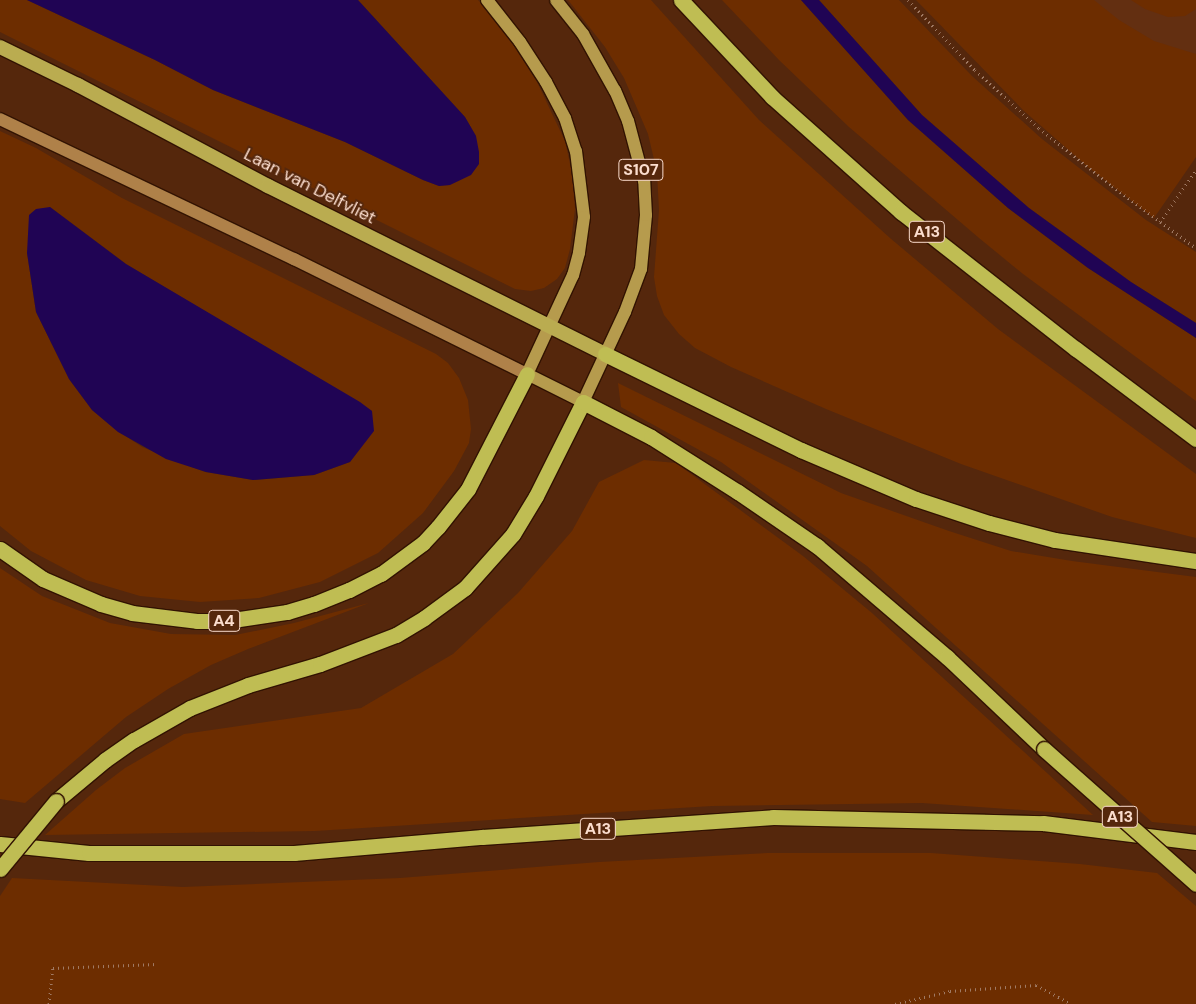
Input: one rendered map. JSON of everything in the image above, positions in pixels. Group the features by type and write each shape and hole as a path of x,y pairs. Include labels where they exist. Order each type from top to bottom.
{"highway":[{"name":"A13","path":"681,0 772,97 901,212 1076,349 1196,439"},
{"name":"Laan van Delfvliet","path":"0,47 78,85 277,191 550,324 605,354"},
{"path":"605,354 801,450 916,499 989,523 1055,540 1196,561"},
{"name":"A4","path":"0,550 44,579 92,600 132,613 197,622 226,621 287,612 314,604 349,590 381,574 417,548 433,532 468,489 527,374"},
{"path":"0,869 56,801 105,760 134,740 190,708 248,685 320,664 396,635 424,618 451,598 484,568 513,534 536,496 583,402"},
{"name":"A13","path":"583,402 658,442 738,492 817,546 940,651 1044,749 1196,884"},
{"name":"A13","path":"0,844 89,853 294,854 472,838 773,817 1043,823 1196,842"}],"main road":[{"path":"487,0 520,42 546,82 565,118 576,151 581,180 584,218 573,275 527,374"},
{"name":"S107","path":"556,0 583,34 615,91 628,121 644,181 646,215 641,268 625,312 583,402"},
{"path":"0,119 294,259 583,402"}],"path":[{"path":"908,0 975,70 1038,128 1196,248"},
{"path":"1160,222 1196,170"},
{"path":"49,1004 53,968 157,964"},
{"path":"895,1004 950,991 1036,985 1071,1004"}],"shaded area":[{"path":"0,0 27,0 155,60 213,90 345,142 439,186 450,185 476,136 465,117 358,0 478,0 501,26 537,82 565,141 572,173 575,209 570,249 565,268 557,279 544,288 531,291 515,289 0,32"},
{"path":"27,0 358,0 465,117 476,136 479,164 471,175 450,185 439,186 345,142 213,90 155,60"},
{"path":"568,0 651,0 759,120 890,238 998,329 1196,474 1196,538 1112,517 961,464 826,409 731,367 695,348 679,334 664,315 657,296 654,277 659,210 657,172 648,134 624,78 605,47"},
{"path":"722,0 801,0 908,120 1008,208 1088,268 1196,338 1196,401 1023,274 979,238 849,127 779,60"},
{"path":"801,0 819,0 922,115 1029,208 1131,282 1196,323 1196,338 1088,268 1008,208 908,120"},
{"path":"819,0 899,0 972,76 1042,139 1146,220 1196,252 1196,323 1131,282 1029,208 922,115"},
{"path":"916,0 1094,0 1119,20 1154,41 1196,54 1196,157 1154,218 1088,167 1024,111"},
{"path":"1029,0 1196,0 1196,115"},
{"path":"1131,0 1196,0 1196,9 1185,16 1168,17 1145,9"},
{"path":"0,131 36,148 122,198 436,354 448,363 459,378 468,400 471,429 469,443 454,471 423,513 378,553 320,582 259,598 200,602 140,596 86,580 31,551 0,526","holes":["50,207 126,264 372,411 361,447 350,462 314,475 253,480 205,472 142,447 92,410 69,379 36,312 27,253"]},
{"path":"50,207 126,264 360,402 372,411 374,431 350,462 314,475 253,480 206,472 166,459 118,432 92,410 69,379 36,312 27,253 29,215 36,209"},
{"path":"618,383 841,493 949,531 1011,551 1196,577 1196,826 1152,822 867,566 721,462 621,407"},
{"path":"644,460 676,463 803,556 872,613 1093,815 922,803 712,806 315,831 45,835 96,790 125,768 184,734 361,708 453,654 518,593 572,531 599,482"},
{"path":"0,568 42,596 110,623 171,634 235,635 294,623 369,603 248,649 211,665 168,689 126,717 25,803 0,799"},
{"path":"768,853 931,853 1080,864 1157,873 1196,906 1196,1004 0,1004 0,896 12,878 183,887 400,878 599,862"}]}
